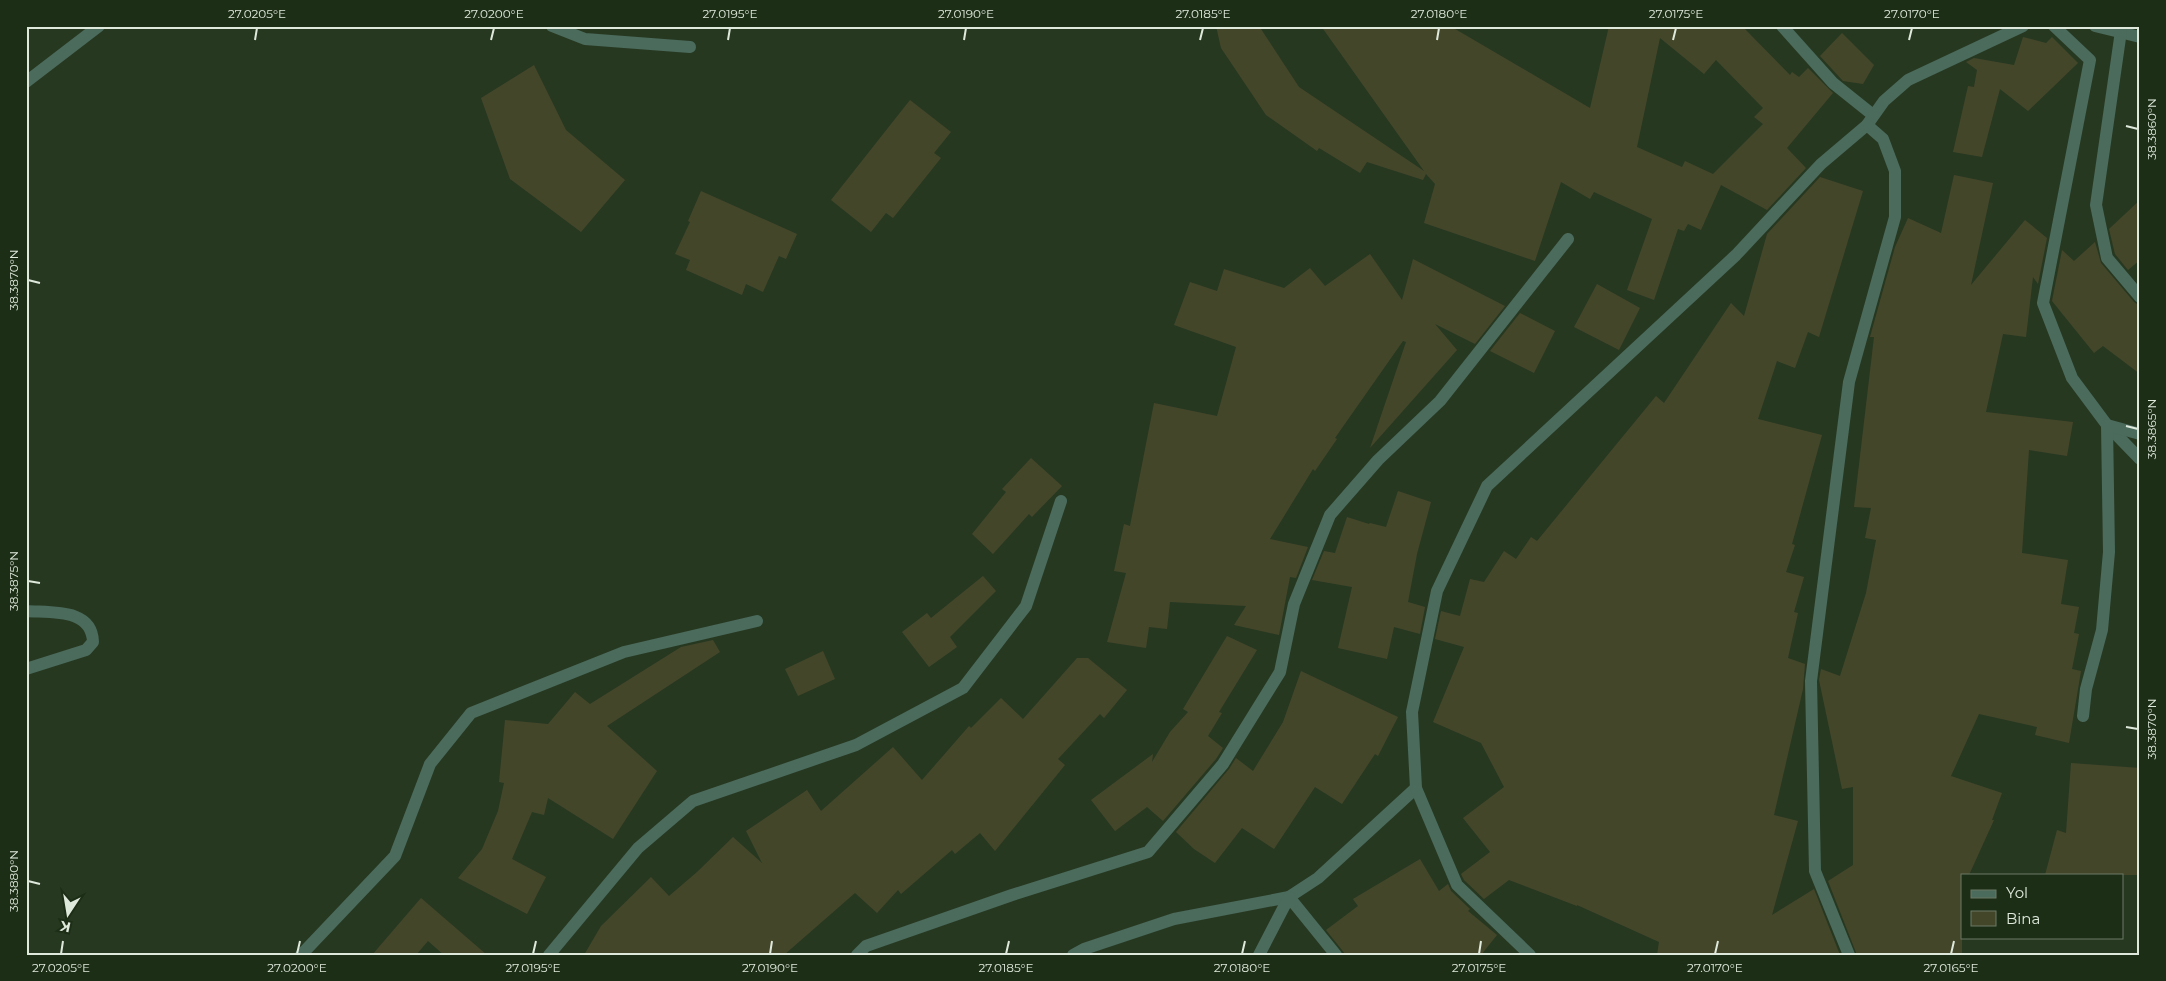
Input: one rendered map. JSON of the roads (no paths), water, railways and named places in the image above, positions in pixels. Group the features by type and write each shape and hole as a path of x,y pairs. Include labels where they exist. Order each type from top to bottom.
{"street":[{"path":"26,82 99,26"},
{"path":"552,26 585,39 690,47"},
{"path":"1782,26 1833,84 1870,120 1883,139 1895,171 1895,217 1849,382 1811,680 1815,871 1849,955"},
{"path":"1530,955 1457,885 1416,788 1412,712 1436,591 1487,486 1736,255 1821,164 1870,120 1884,101 1908,80 2023,26"},
{"path":"2054,26 2090,60 2043,303 2072,378 2107,425 2140,459"},
{"path":"2095,26 2120,29 2140,37"},
{"path":"2120,29 2096,205 2107,258 2140,297"},
{"path":"857,955 866,946 1012,895 1148,852 1223,764 1280,672 1294,604 1330,515 1378,460 1440,401 1568,239"},
{"path":"2107,425 2140,434"},
{"path":"2083,716 2086,689 2102,630 2108,552 2107,425"},
{"path":"549,955 638,848 693,801 856,745 963,688 1026,606 1061,501"},
{"path":"26,611 75,615 88,624 93,632 93,642 86,650 26,669"},
{"path":"301,955 395,856 430,764 471,713 624,652 757,620"},
{"path":"1073,955 1084,949 1174,919 1289,897 1318,878 1416,788"},
{"path":"1259,955 1289,897"},
{"path":"1289,897 1336,955"}]}
